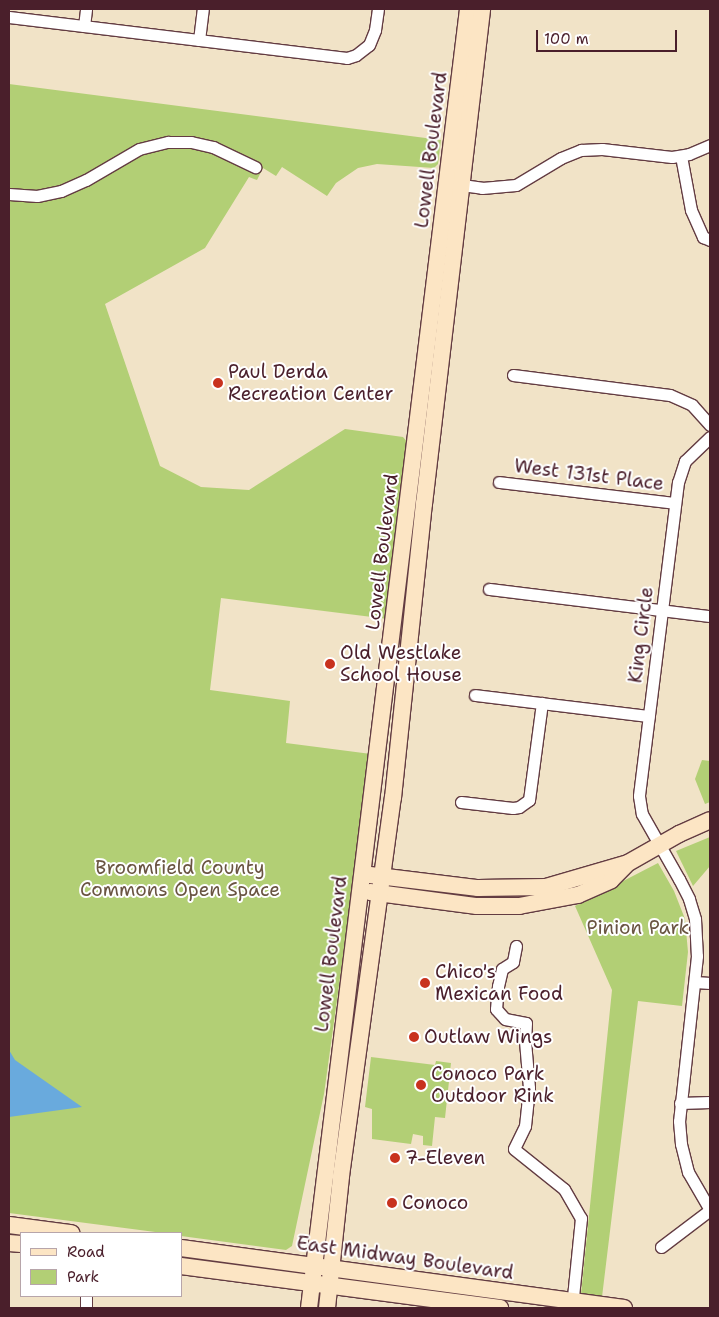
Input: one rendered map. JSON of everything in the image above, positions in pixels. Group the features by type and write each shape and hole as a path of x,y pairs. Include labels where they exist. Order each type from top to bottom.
{"main road":[{"name":"Lowell Boulevard","path":"327,1308 381,877 393,798 424,504 454,184 468,9"},
{"name":"Lowell Boulevard","path":"308,1308 358,890 379,746 416,433 482,9"},
{"path":"416,433 425,436 426,441 422,482 424,504"},
{"path":"361,874 478,888 528,889 570,881 628,863 710,820"},
{"path":"358,890 478,906 519,906 578,895 611,880 628,863"},
{"path":"354,929 357,983 360,991 366,993"},
{"path":"9,1225 64,1232"},
{"name":"East Midway Boulevard","path":"182,1248 572,1305 624,1308"},
{"name":"East Midway Boulevard","path":"182,1266 500,1308"}],"street":[{"path":"84,26 86,9"},
{"path":"199,40 203,9"},
{"path":"9,17 339,58 366,56 373,38 378,9"},
{"path":"9,194 43,195 66,189 139,149 168,142 191,142 213,147 255,167"},
{"path":"454,184 493,188 516,185 538,174 562,158 586,149 681,156 710,145"},
{"path":"681,156 691,210 703,237 710,240"},
{"path":"514,375 670,395 692,405 710,425"},
{"name":"King Circle","path":"710,437 685,461 678,482 661,610 640,806 691,906 697,934 695,982 679,1121 683,1156 691,1179 710,1210"},
{"name":"West 131st Place","path":"500,482 675,503"},
{"path":"489,590 710,616"},
{"path":"475,695 649,716"},
{"path":"461,802 513,808 520,807 529,800 542,703"},
{"path":"516,946 513,962 502,969 496,1009 505,1019 526,1023 525,1041 529,1088 525,1126 514,1149 564,1189 581,1218 572,1305"},
{"path":"695,982 710,983"},
{"path":"680,1103 710,1102"},
{"path":"662,1248 710,1210"}],"green space":[{"name":"Broomfield County Commons Open Space","path":"9,84 441,140 438,164 434,168 377,164 358,168 336,183 327,196 282,167 276,176 263,168 257,180 249,177 205,248 105,304 160,466 201,487 249,490 345,429 403,437 409,444 388,619 221,598 210,690 290,701 286,743 371,754 324,1094 292,1246 286,1250 182,1236 182,1232 155,1232 9,1213"},
{"path":"702,760 710,761 710,802 705,804 695,779"},
{"path":"710,837 710,866 693,886 676,851"},
{"name":"Pinion Park","path":"658,863 674,891 685,919 688,952 682,1006 638,1001 602,1297 581,1294 612,990 575,906"},
{"path":"371,1057 435,1065 436,1061 451,1063 445,1118 435,1117 432,1146 423,1145 423,1136 413,1134 411,1144 372,1139 372,1109 365,1107"}],"water":[{"path":"9,1050 15,1060 82,1107 9,1117"}],"place":[{"name":"Paul Derda Recreation Center","path":"218,383"},
{"name":"Old Westlake School House","path":"330,664"},
{"name":"Chico's Mexican Food","path":"425,983"},
{"name":"Outlaw Wings","path":"414,1037"},
{"name":"Conoco Park Outdoor Rink","path":"421,1085"},
{"name":"7-Eleven","path":"395,1158"},
{"name":"Conoco","path":"392,1203"}]}
